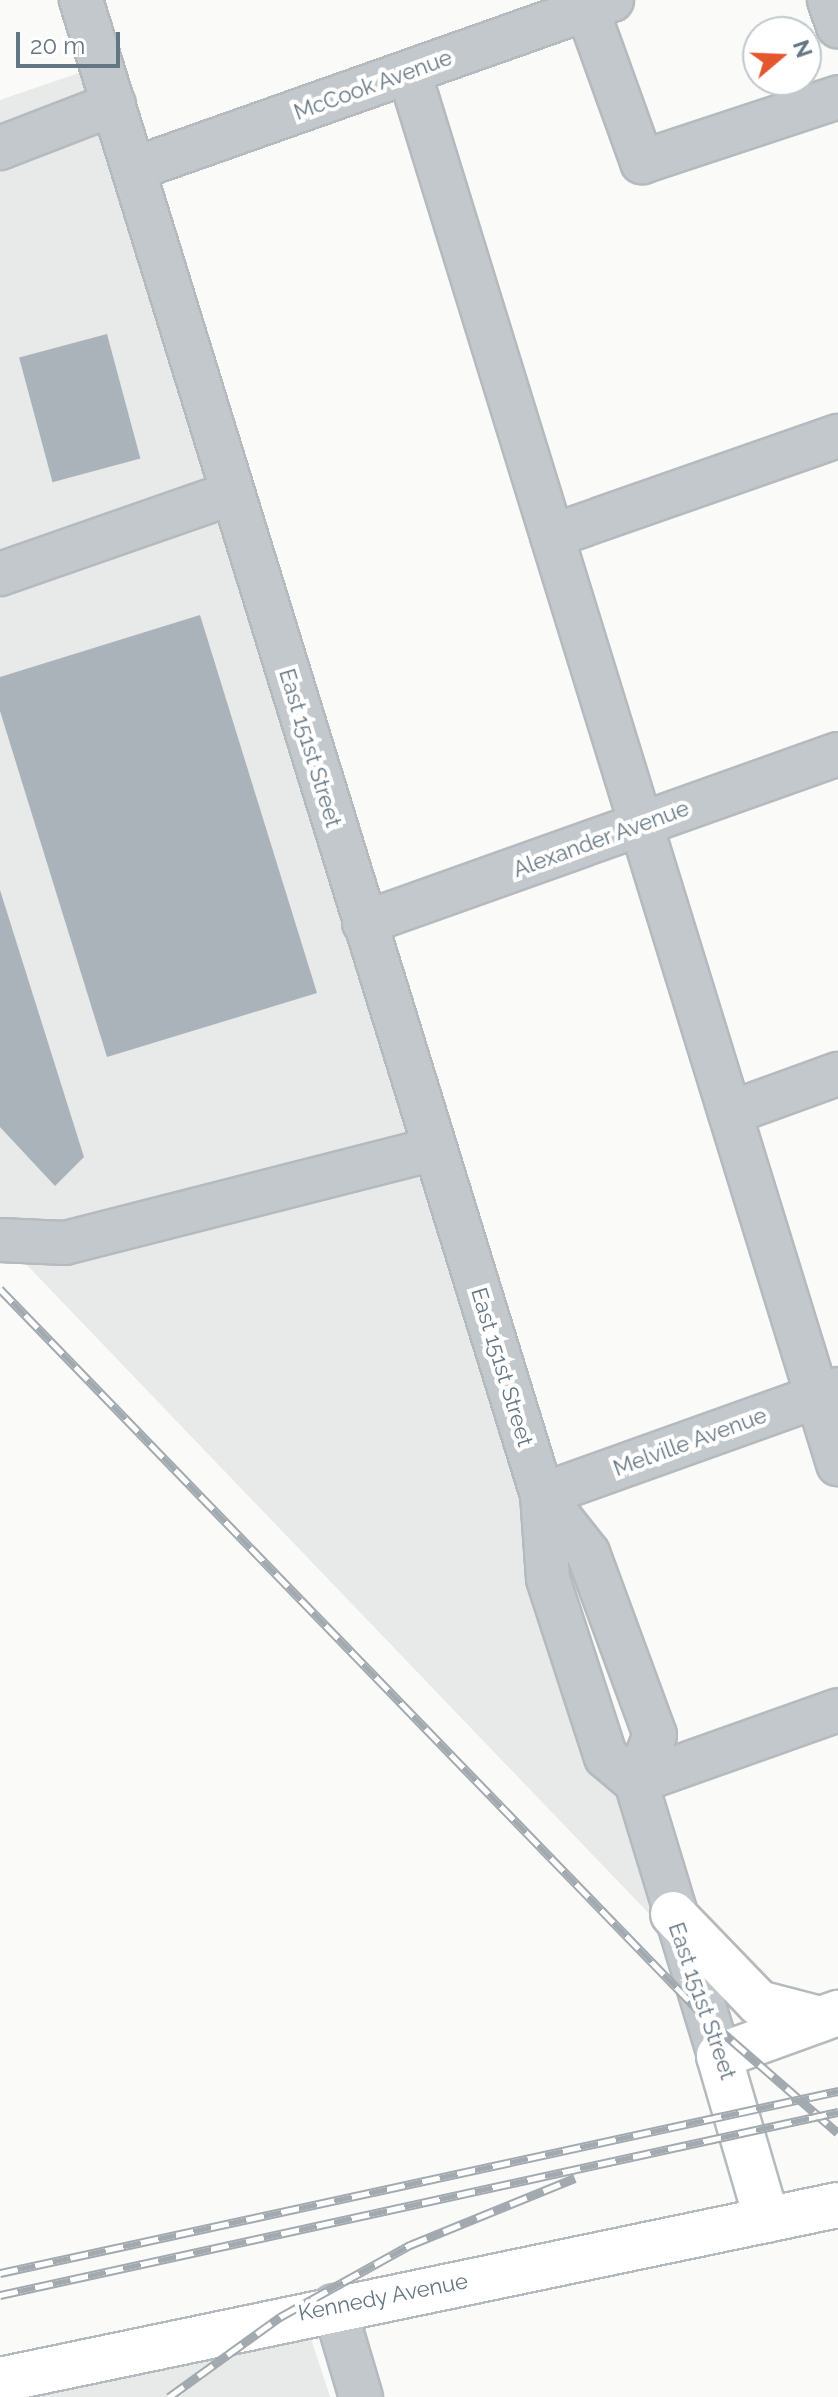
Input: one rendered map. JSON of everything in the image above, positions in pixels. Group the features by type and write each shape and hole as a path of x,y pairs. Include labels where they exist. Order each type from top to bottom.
{"main road":[{"path":"673,1914 759,2003 829,2016"},
{"path":"719,2056 829,2016"},
{"name":"East 151st Street","path":"719,2056 767,2220"},
{"name":"Kennedy Avenue","path":"0,2380 334,2306 838,2205"}],"street":[{"name":"East 151st Street","path":"81,0 542,1495 548,1579 606,1757 636,1782 673,1914 719,2056"},
{"path":"829,0 838,26"},
{"path":"600,4 642,162 838,97"},
{"name":"McCook Avenue","path":"134,169 600,4"},
{"path":"409,72 730,1113 827,1393 838,1464"},
{"path":"0,148 114,104"},
{"path":"552,536 838,436"},
{"path":"0,574 232,493"},
{"name":"Alexander Avenue","path":"364,923 838,754"},
{"path":"730,1113 838,1074"},
{"path":"0,1240 65,1243 434,1149"},
{"name":"Melville Avenue","path":"542,1495 827,1393"},
{"path":"636,1782 838,1710"},
{"path":"334,2306 361,2397"}],"shaded area":[{"path":"102,65 682,1948 0,1237 0,100"},
{"path":"303,2314 330,2397 0,2397"}],"building":[{"path":"107,334 140,459 52,482 19,358"},
{"path":"200,615 317,993 107,1057 0,711 0,677"},
{"path":"0,890 84,1157 55,1186 0,1127"}],"railway":[{"path":"0,1289 705,2017 838,2133"},
{"path":"0,2273 838,2091"},
{"path":"0,2295 838,2112"},
{"path":"169,2397 280,2317 410,2245 575,2178"}]}
